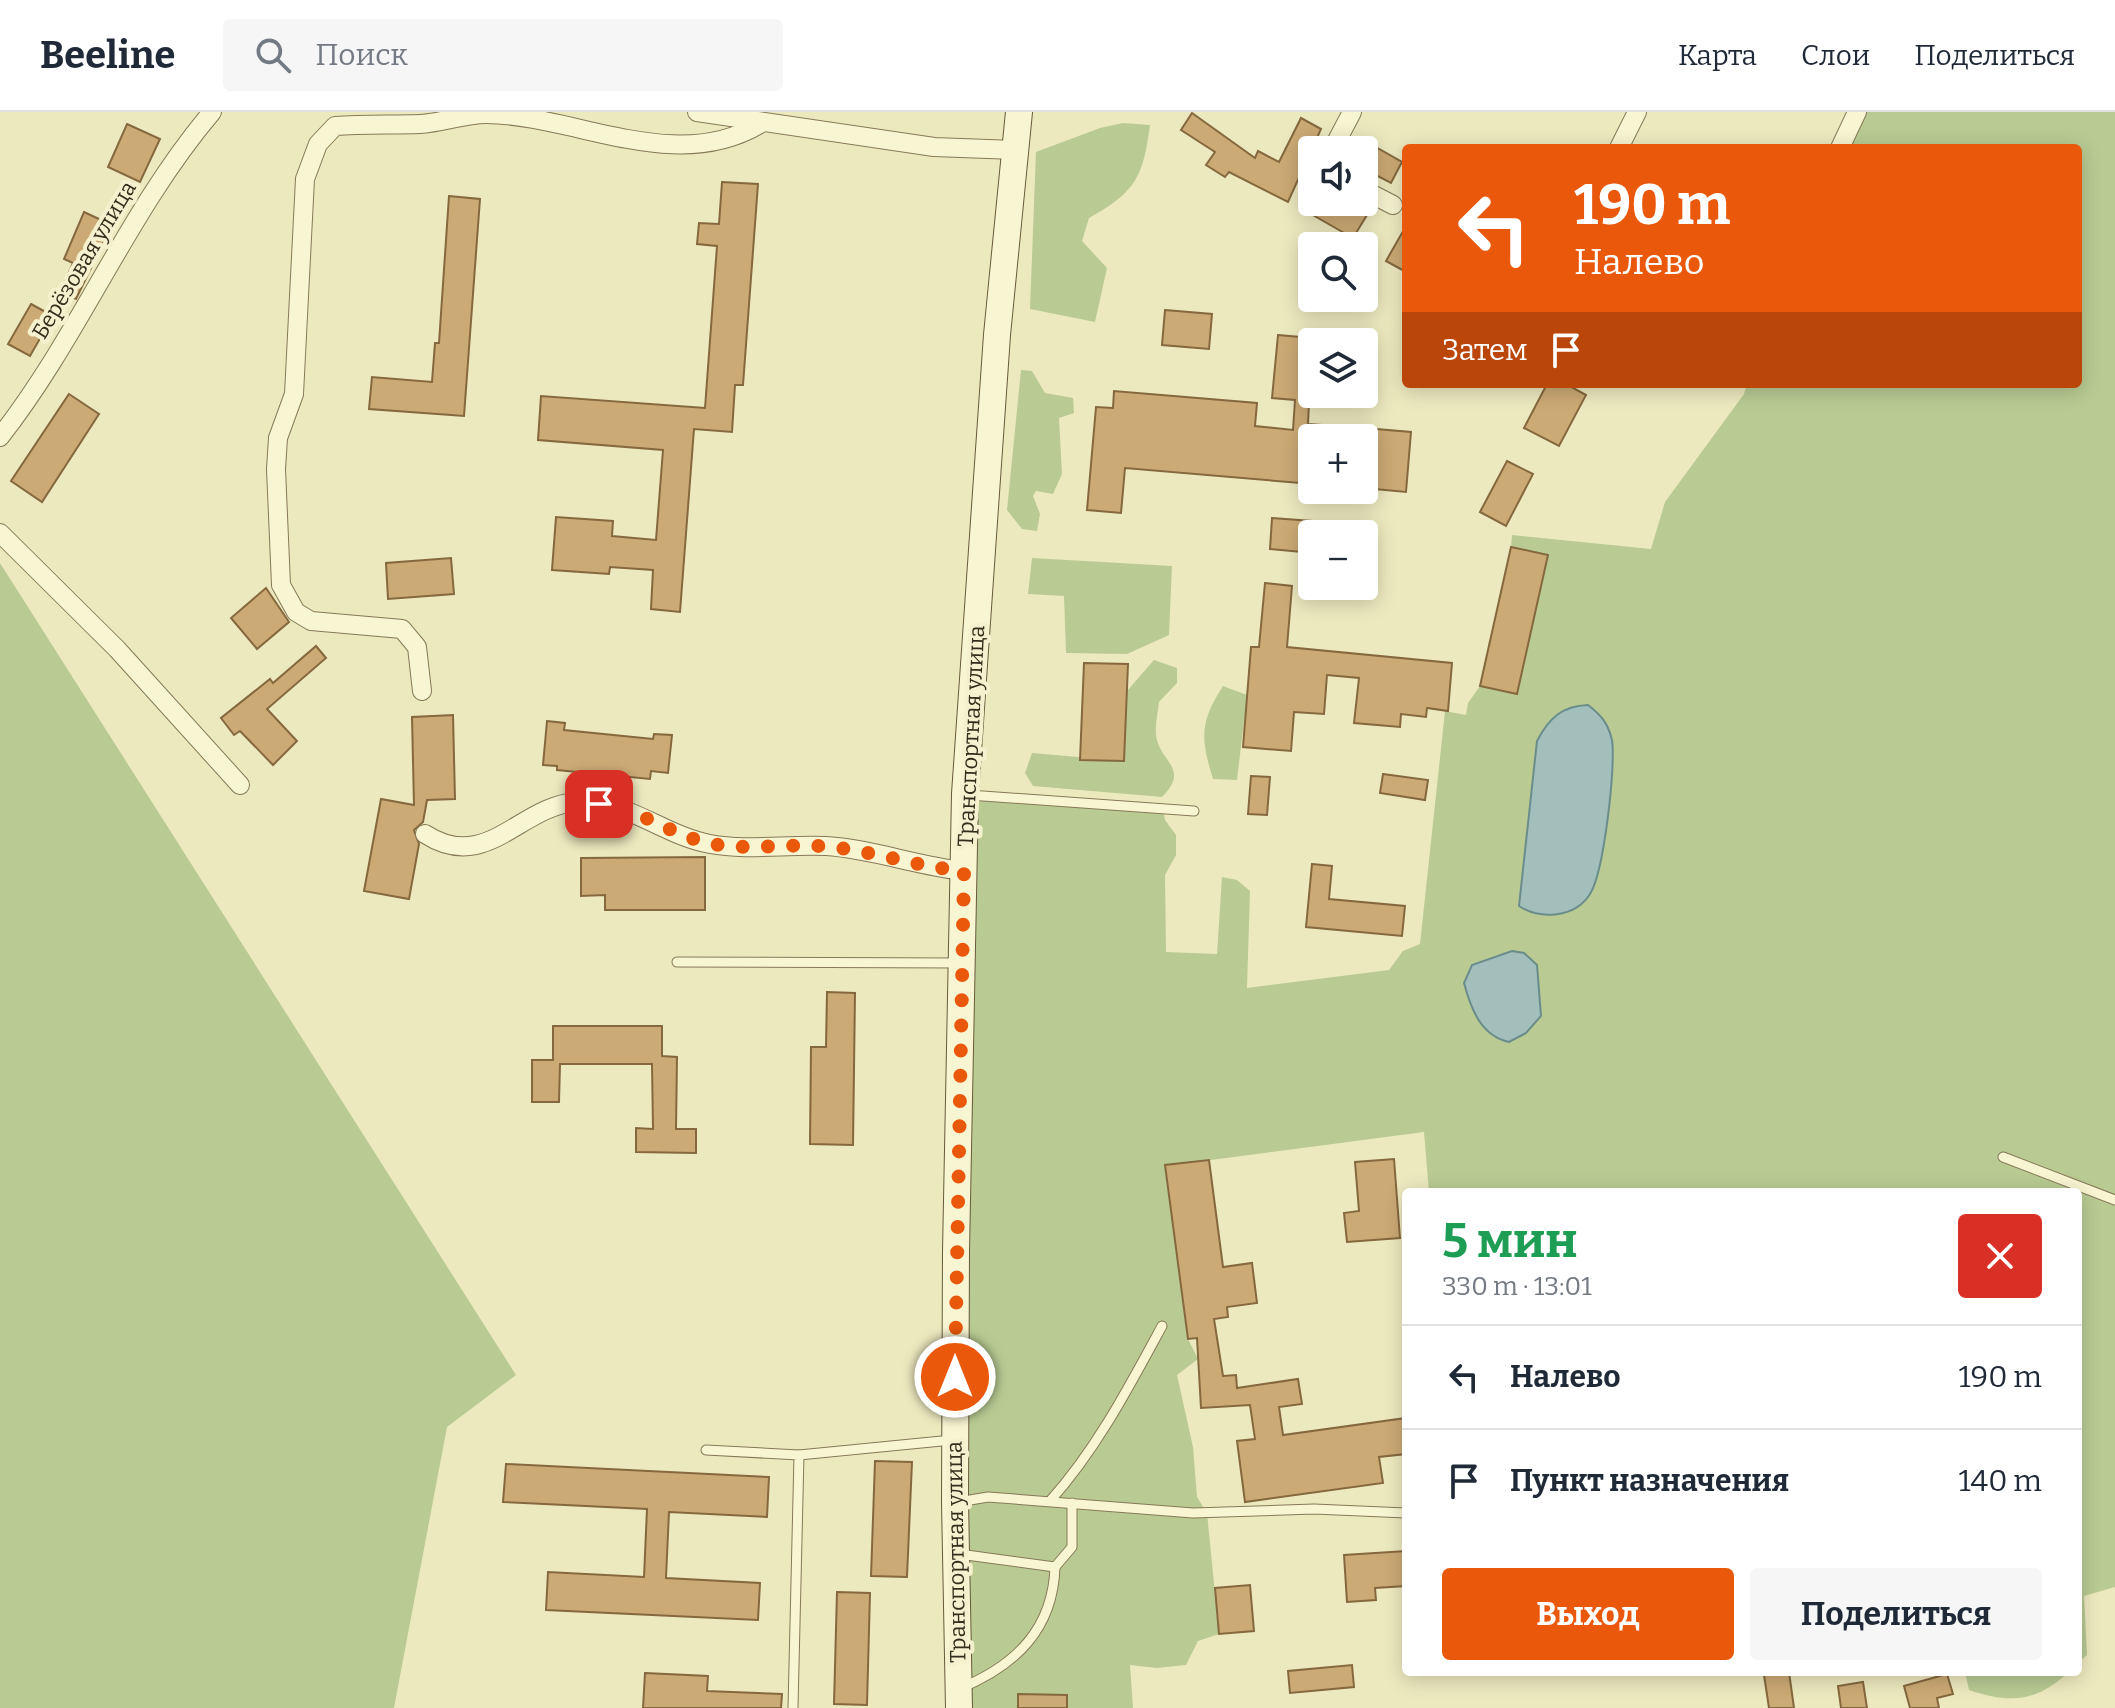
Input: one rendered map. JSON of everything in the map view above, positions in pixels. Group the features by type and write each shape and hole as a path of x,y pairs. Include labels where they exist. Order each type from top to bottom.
{"main road":[{"name":"Транспортная улица","path":"958,1699 955,1440 965,794 997,335 1019,112"}],"street":[{"name":"Берёзовая улица","path":"0,437 29,398 174,157 212,112"},
{"path":"697,112 760,124 934,147 1015,150"},
{"path":"1339,136 1352,112"},
{"path":"1621,144 1637,112"},
{"path":"422,691 417,647 402,629 311,621 296,612 281,585 276,510 278,438 294,394 305,179 318,144 335,126 421,124 485,114 534,119 634,140 708,143 742,135 760,124"},
{"path":"1841,144 1848,115"},
{"path":"1378,197 1393,205"},
{"path":"0,533 117,649 240,785"},
{"path":"425,834 444,846 490,843 537,816 575,802 623,807 665,828 710,844 828,846 886,856 919,866 964,871"}],"lane":[{"path":"965,794 1194,811"},
{"path":"677,962 962,963"},
{"path":"2003,1157 2115,1200"},
{"path":"1050,1501 1071,1477 1095,1440 1162,1326"},
{"path":"706,1450 799,1455 955,1440"},
{"path":"793,1708 799,1455"},
{"path":"955,1502 988,1497 1193,1513 1314,1509 1402,1513"},
{"path":"958,1699 1021,1653 1051,1603 1055,1567 1072,1547 1072,1503"},
{"path":"956,1553 1055,1567"}],"green space":[{"path":"1857,112 2115,112 2115,1587 2084,1596 2087,1655 2082,1659 2082,1188 1429,1188 1424,1132 1165,1166 1188,1339 1198,1359 1177,1375 1193,1447 1197,1497 1207,1513 1219,1634 1198,1641 1186,1665 1157,1668 1130,1665 1133,1708 1050,1708 1051,1695 1019,1694 1018,1708 959,1708 965,794 1163,809 1165,820 1176,835 1176,855 1165,875 1166,952 1217,954 1222,877 1237,880 1250,891 1247,988 1389,970 1403,951 1420,944 1445,711 1466,715 1468,703 1480,686 1516,694 1547,555 1511,547 1512,535 1651,549 1665,502 1746,388 2082,388 2082,144 1842,144","holes":["1537,741 1607,826 1598,868 1588,893 1568,910 1539,914 1519,906"]},
{"path":"1123,123 1150,125 1144,158 1134,181 1117,200 1089,218 1082,241 1107,268 1095,322 1030,309 1036,152 1100,128"},
{"path":"1021,370 1032,371 1045,393 1073,398 1074,413 1059,418 1062,474 1053,494 1036,491 1033,496 1040,514 1037,531 1022,529 1007,510"},
{"path":"1032,558 1172,566 1169,635 1127,654 1066,653 1064,596 1028,594"},
{"path":"0,563 516,1375 447,1427 394,1708 0,1708"},
{"path":"1154,660 1177,668 1177,683 1159,702 1156,722 1158,744 1174,772 1174,779 1162,797 1033,786 1025,773 1032,753 1124,761 1127,691"},
{"path":"1223,686 1247,695 1237,780 1213,779 1204,741 1206,720"},
{"path":"1966,1676 2064,1676 2034,1695 2022,1698 1998,1697 1969,1690"}],"water":[{"path":"1588,705 1597,712 1608,729 1613,753 1600,864 1590,894 1584,902 1566,912 1537,913 1519,906 1537,741 1557,715"},
{"path":"1512,951 1524,953 1537,965 1541,1016 1526,1033 1509,1042 1484,1028 1474,1012 1464,983 1472,965"}],"building":[{"path":"1192,113 1255,158 1258,151 1279,162 1301,118 1321,129 1318,136 1298,136 1298,180 1288,202 1229,172 1225,177 1206,165 1215,152 1181,130"},
{"path":"127,124 160,139 140,182 108,167"},
{"path":"1378,148 1402,162 1391,183 1378,176"},
{"path":"722,182 758,184 743,385 735,385 732,432 694,429 680,612 651,609 653,570 610,567 609,574 552,570 556,517 613,521 612,536 656,540 663,450 538,440 541,396 705,408 717,246 697,244 699,223 719,224"},
{"path":"449,196 480,199 464,416 369,409 372,377 432,382 435,343 439,343"},
{"path":"84,212 112,225 76,299 60,292 73,263 64,259"},
{"path":"1314,216 1366,216 1357,232 1342,232"},
{"path":"1402,233 1402,270 1386,261"},
{"path":"31,304 53,316 30,356 8,344"},
{"path":"1165,310 1212,314 1209,349 1162,345"},
{"path":"1278,335 1298,337 1298,408 1309,408 1308,424 1298,424 1298,483 1125,468 1121,513 1087,510 1096,407 1113,408 1114,391 1257,403 1255,426 1293,430 1295,400 1272,398"},
{"path":"1545,388 1573,388 1586,395 1559,446 1524,428"},
{"path":"69,394 99,414 42,502 11,481"},
{"path":"1378,429 1411,432 1406,492 1378,489"},
{"path":"1507,461 1533,474 1506,526 1480,512"},
{"path":"1272,518 1299,520 1298,552 1270,549"},
{"path":"1511,547 1548,555 1517,694 1480,686"},
{"path":"451,558 454,594 388,599 386,563"},
{"path":"1265,583 1292,586 1287,647 1452,663 1448,711 1427,708 1426,717 1401,714 1400,727 1354,723 1359,678 1327,675 1324,714 1294,712 1291,751 1243,747 1251,647 1259,647"},
{"path":"266,588 289,622 257,649 231,618"},
{"path":"316,646 326,658 267,709 297,741 273,765 240,731 234,735 221,718 270,679 273,683"},
{"path":"1084,663 1128,664 1124,761 1080,760"},
{"path":"453,715 455,799 427,800 423,822 414,830 419,844 409,899 364,891 381,799 414,805 412,717"},
{"path":"547,721 565,723 564,730 653,739 654,734 672,735 668,773 651,771 650,779 557,770 557,766 543,765"},
{"path":"1383,774 1428,780 1425,800 1380,793"},
{"path":"1251,776 1270,777 1267,815 1248,814"},
{"path":"705,857 705,910 605,910 605,895 581,896 581,858"},
{"path":"1312,864 1332,866 1329,899 1405,906 1402,936 1306,927"},
{"path":"827,992 855,993 853,1145 810,1144 811,1047 826,1047"},
{"path":"553,1026 662,1026 662,1056 677,1057 676,1129 696,1129 696,1153 636,1152 636,1128 653,1129 652,1064 560,1064 559,1102 532,1102 532,1060 553,1060"},
{"path":"1394,1159 1400,1238 1347,1242 1344,1213 1359,1211 1355,1162"},
{"path":"1209,1160 1223,1267 1252,1263 1257,1303 1227,1307 1228,1317 1214,1319 1223,1376 1236,1375 1237,1388 1298,1379 1302,1404 1279,1407 1283,1435 1402,1419 1402,1454 1379,1457 1383,1483 1245,1502 1237,1441 1255,1439 1250,1405 1201,1408 1197,1338 1188,1339 1165,1165"},
{"path":"875,1461 912,1462 907,1577 871,1576"},
{"path":"506,1464 769,1477 767,1517 669,1512 666,1578 760,1583 758,1620 546,1610 548,1572 644,1577 647,1509 503,1502"},
{"path":"1402,1551 1402,1586 1375,1588 1376,1600 1347,1602 1344,1555"},
{"path":"1250,1585 1254,1631 1219,1634 1215,1588"},
{"path":"837,1592 870,1593 867,1705 834,1704"},
{"path":"1352,1665 1354,1687 1290,1693 1288,1671"},
{"path":"645,1673 708,1676 707,1691 782,1694 781,1708 643,1708"},
{"path":"1764,1676 1790,1676 1794,1708 1769,1708"},
{"path":"1948,1676 1953,1694 1937,1698 1939,1708 1910,1708 1904,1686"},
{"path":"1863,1682 1867,1708 1841,1708 1838,1686"},
{"path":"1018,1694 1067,1695 1067,1708 1018,1708"}],"route":[{"path":"599,804 623,807 665,828 710,844 828,846 886,856 919,866 964,871 955,1377"}]}
